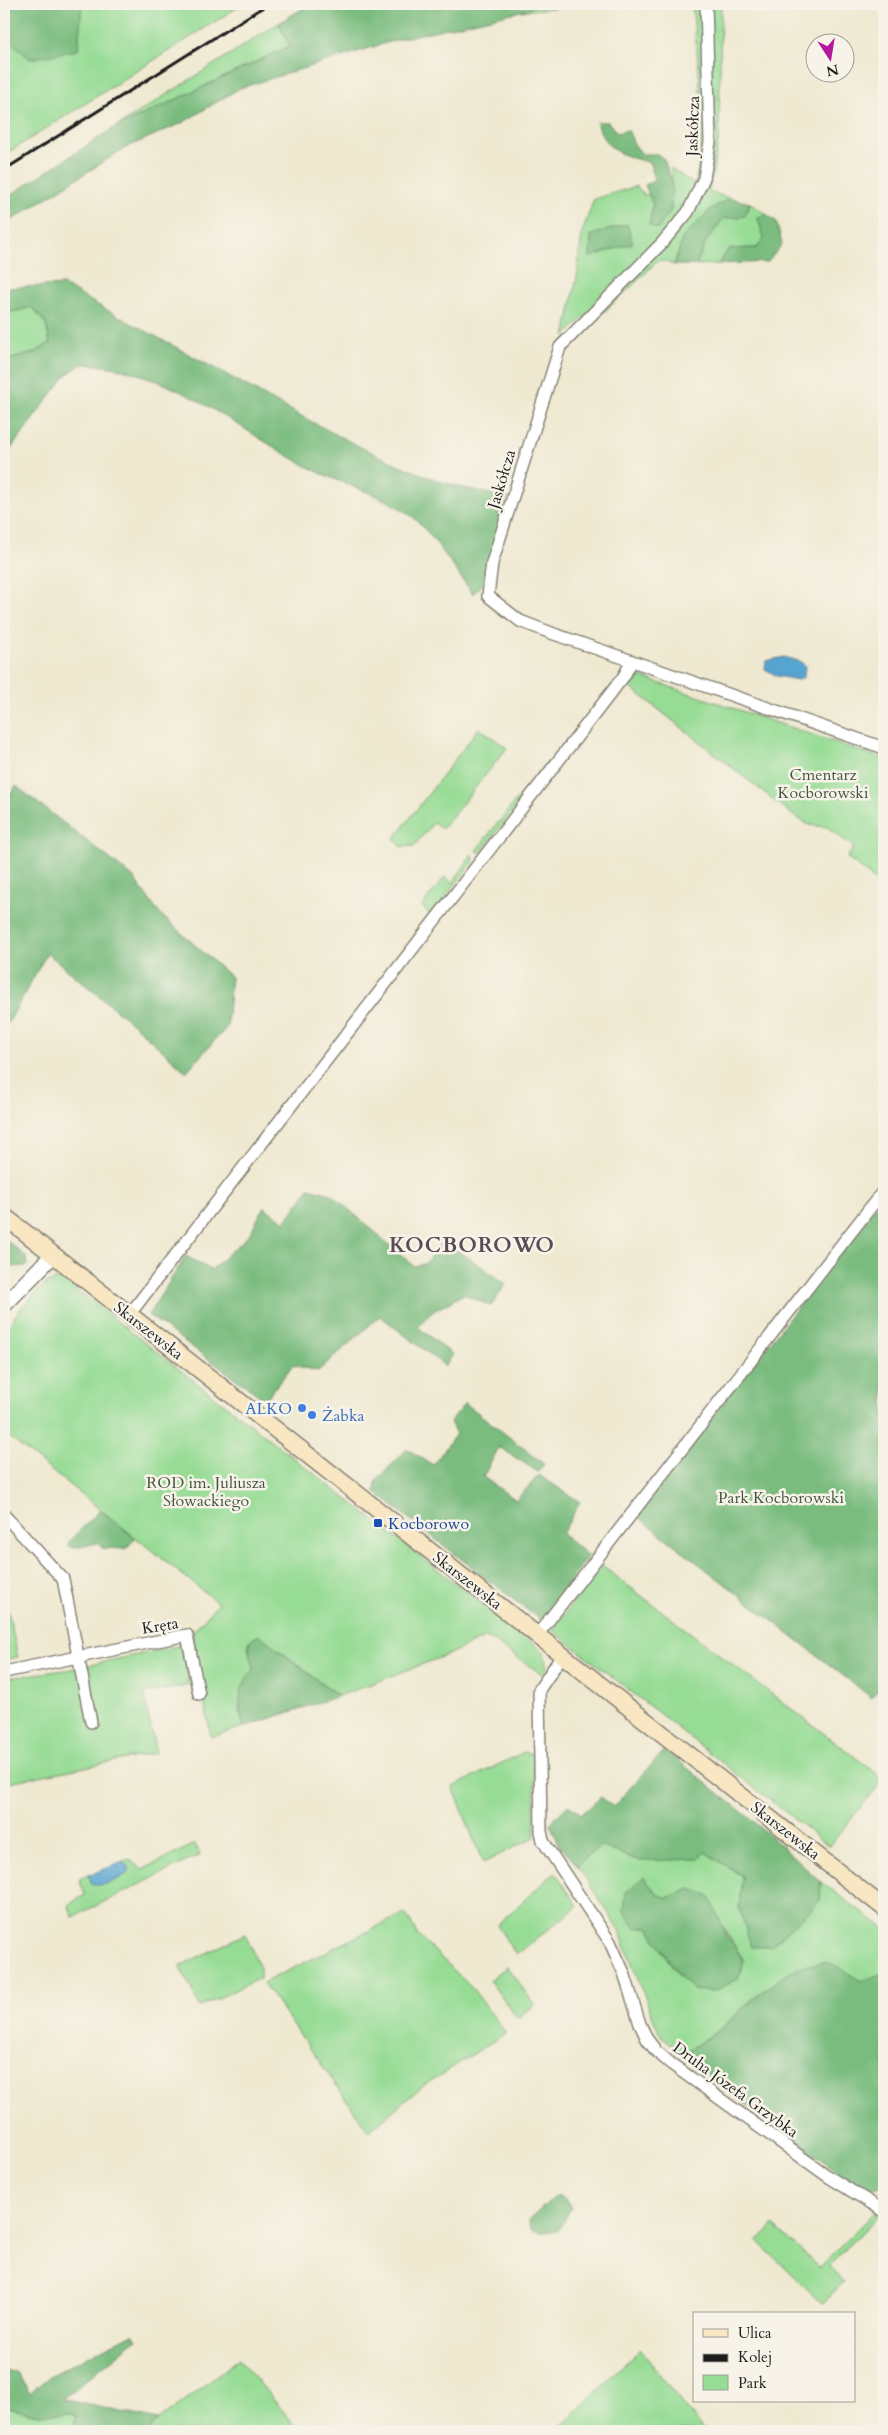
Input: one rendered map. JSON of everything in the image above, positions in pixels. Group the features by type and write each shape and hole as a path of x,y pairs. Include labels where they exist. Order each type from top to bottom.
{"main road":[{"name":"Skarszewska","path":"4,1216 538,1634 884,1908"}],"street":[{"name":"Jaskółcza","path":"706,4 710,142 704,178 688,212 662,243 560,348 499,541 487,590 488,596 494,603 520,621 631,662 884,748"},
{"path":"129,1314 624,676 631,662"},
{"path":"538,1634 884,1190"},
{"path":"4,1305 53,1255"},
{"path":"6,1522 63,1579 80,1656 91,1722"},
{"name":"Kręta","path":"4,1672 187,1635 199,1694"},
{"name":"Druha Józefa Grzybka","path":"563,1654 539,1690 541,1831 543,1841 610,1942 624,1973 646,2038 670,2063 828,2177 884,2211"}],"green space":[{"path":"4,4 243,4 4,155"},
{"path":"4,4 82,4 78,50 30,59 4,35"},
{"path":"310,4 380,4 384,10 412,4 540,4 521,11 399,39 240,88 182,123 125,148 4,225 4,199 111,130 290,46 279,23"},
{"path":"540,4 595,4 521,11"},
{"path":"692,4 703,4 708,98 701,182 685,209 648,254 565,336 577,277 582,233 594,199 637,186 644,195 648,194 653,204 649,225 672,183 671,168 695,185 699,162 701,117 699,72"},
{"path":"709,4 721,4 719,136 709,192 730,198 711,209 683,237 674,265 659,260 565,349 654,257 709,171"},
{"path":"279,23 290,46 111,130"},
{"path":"597,122 608,122 617,133 628,130 634,144 642,154 657,154 664,159 672,183 671,210 658,229 649,225 653,204 645,185 654,181 651,163 616,151 605,140"},
{"path":"730,198 750,203 745,216 723,219 706,242 696,265 674,265 683,237 711,209"},
{"path":"750,203 766,214 758,218 764,238 757,248 729,249 719,264 696,265 706,242 723,218 744,216"},
{"path":"766,214 776,221 782,244 768,262 719,264 729,249 757,248 764,238 758,218"},
{"path":"627,224 633,243 590,257 591,235"},
{"path":"64,285 318,425 377,455 445,483 507,497 484,582 473,594 425,529 409,514 386,500 312,469 202,403 173,388 144,376 114,368 82,364 65,376 4,458 4,361 34,353 50,343 46,324 32,307 4,314 4,288"},
{"path":"32,307 46,324 50,343 34,353 4,361 4,314"},
{"name":"Cmentarz Kocborowski","path":"638,676 884,759 884,887 847,858 854,847 827,827 809,825 794,816 630,687"},
{"path":"479,728 507,748 442,829 434,822 414,846 402,847 394,839"},
{"path":"547,762 548,766 481,852 478,852 476,850"},
{"path":"16,786 133,877 159,913 231,977 227,1027 186,1072 133,1024 47,953 4,1028 4,805"},
{"path":"472,854 474,861 432,914 429,914 422,906 445,877 453,883"},
{"path":"309,1188 331,1194 414,1266 425,1264 443,1240 506,1284 491,1306 464,1294 430,1313 418,1327 453,1355 445,1366 380,1316 318,1371 293,1365 265,1400 148,1315 186,1256 211,1270 249,1235 264,1207 285,1222"},
{"name":"Park Kocborowski","path":"884,1196 884,1681 872,1698 636,1515"},
{"path":"4,1238 26,1257 27,1266 9,1267 4,1263"},
{"name":"ROD im. Juliusza Słowackiego","path":"60,1277 544,1652 547,1669 542,1674 487,1637 447,1655 339,1696 259,1635 249,1641 248,1649 253,1659 254,1670 239,1709 244,1727 211,1737 191,1634 218,1603 4,1433 4,1332 21,1308 44,1285"},
{"path":"465,1403 544,1464 538,1472 499,1447 483,1477 516,1500 539,1475 580,1502 562,1534 588,1556 541,1621 375,1492 376,1481 407,1449 433,1465 456,1434 450,1422"},
{"path":"100,1510 135,1538 126,1549 102,1548 98,1543 74,1548 69,1546 69,1541"},
{"path":"602,1566 884,1779 829,1846 552,1630"},
{"path":"4,1602 7,1606 18,1657 4,1660"},
{"path":"259,1635 339,1696 244,1727 240,1697 244,1683 254,1670 249,1641"},
{"path":"178,1646 184,1650 189,1685 144,1694 156,1753 4,1783 4,1678 66,1670"},
{"path":"665,1750 756,1823 821,1882 820,1901 771,1946 751,1946 739,1907 742,1876 705,1852 698,1859 640,1861 600,1846 577,1865 560,1846 550,1824 568,1805 582,1814 601,1797 613,1807"},
{"path":"524,1752 534,1754 535,1837 483,1863 453,1787"},
{"path":"195,1844 200,1855 73,1917 68,1905 85,1895 79,1879 89,1875 91,1882 128,1866 123,1862 129,1859 142,1870"},
{"path":"600,1846 640,1861 705,1852 742,1876 739,1907 820,1901 821,1882 884,1928 884,1973 862,1981 856,1979 780,1979 750,2001 721,2029 683,2053 660,2035 618,1928 577,1865","holes":["644,1878 657,1894 667,1898 690,1889 719,1920 744,1961 680,1977 664,1954 649,1926"]},
{"path":"555,1872 578,1906 516,1955 497,1925"},
{"path":"644,1877 657,1894 667,1898 690,1889 709,1895 727,1936 744,1961 738,1979 713,1992 693,1990 674,1968 649,1927 635,1928 624,1911 626,1892"},
{"path":"405,1913 418,1935 472,1988 506,2033 420,2088 369,2131 263,1983"},
{"path":"245,1934 260,1968 260,1978 200,2007 180,1966"},
{"path":"884,1959 884,2103 882,2105 882,2126 884,2128 884,2186 863,2190 723,2088 683,2053 722,2028 770,1985 799,1968 828,1963 862,1981 883,1973"},
{"path":"507,1967 535,2005 517,2018 489,1980"},
{"path":"555,2196 563,2198 571,2208 558,2231 539,2232 531,2229 528,2221"},
{"path":"875,2212 879,2215 829,2266 844,2282 822,2303 757,2241 774,2225 819,2268"},
{"path":"133,2333 137,2339 62,2399 158,2420 149,2431 73,2431 76,2417 69,2413 38,2415 4,2407 4,2369 17,2374 30,2393 51,2375"},
{"path":"640,2349 704,2431 556,2431"},
{"path":"239,2359 300,2431 149,2431 158,2420"},
{"path":"4,2407 38,2415 69,2413 77,2417 73,2431 4,2431"}],"water":[{"path":"784,657 801,662 805,666 804,677 798,680 777,676 765,669 766,661"},
{"path":"123,1862 129,1866 129,1872 122,1877 100,1885 91,1882 89,1875"}],"railway":[{"path":"4,170 268,4"}],"place":[{"name":"ALKO","path":"302,1408"},
{"name":"Żabka","path":"312,1415"},
{"name":"Kocborowo","path":"378,1523"}],"district":[{"name":"KOCBOROWO","path":"472,1245"}]}
